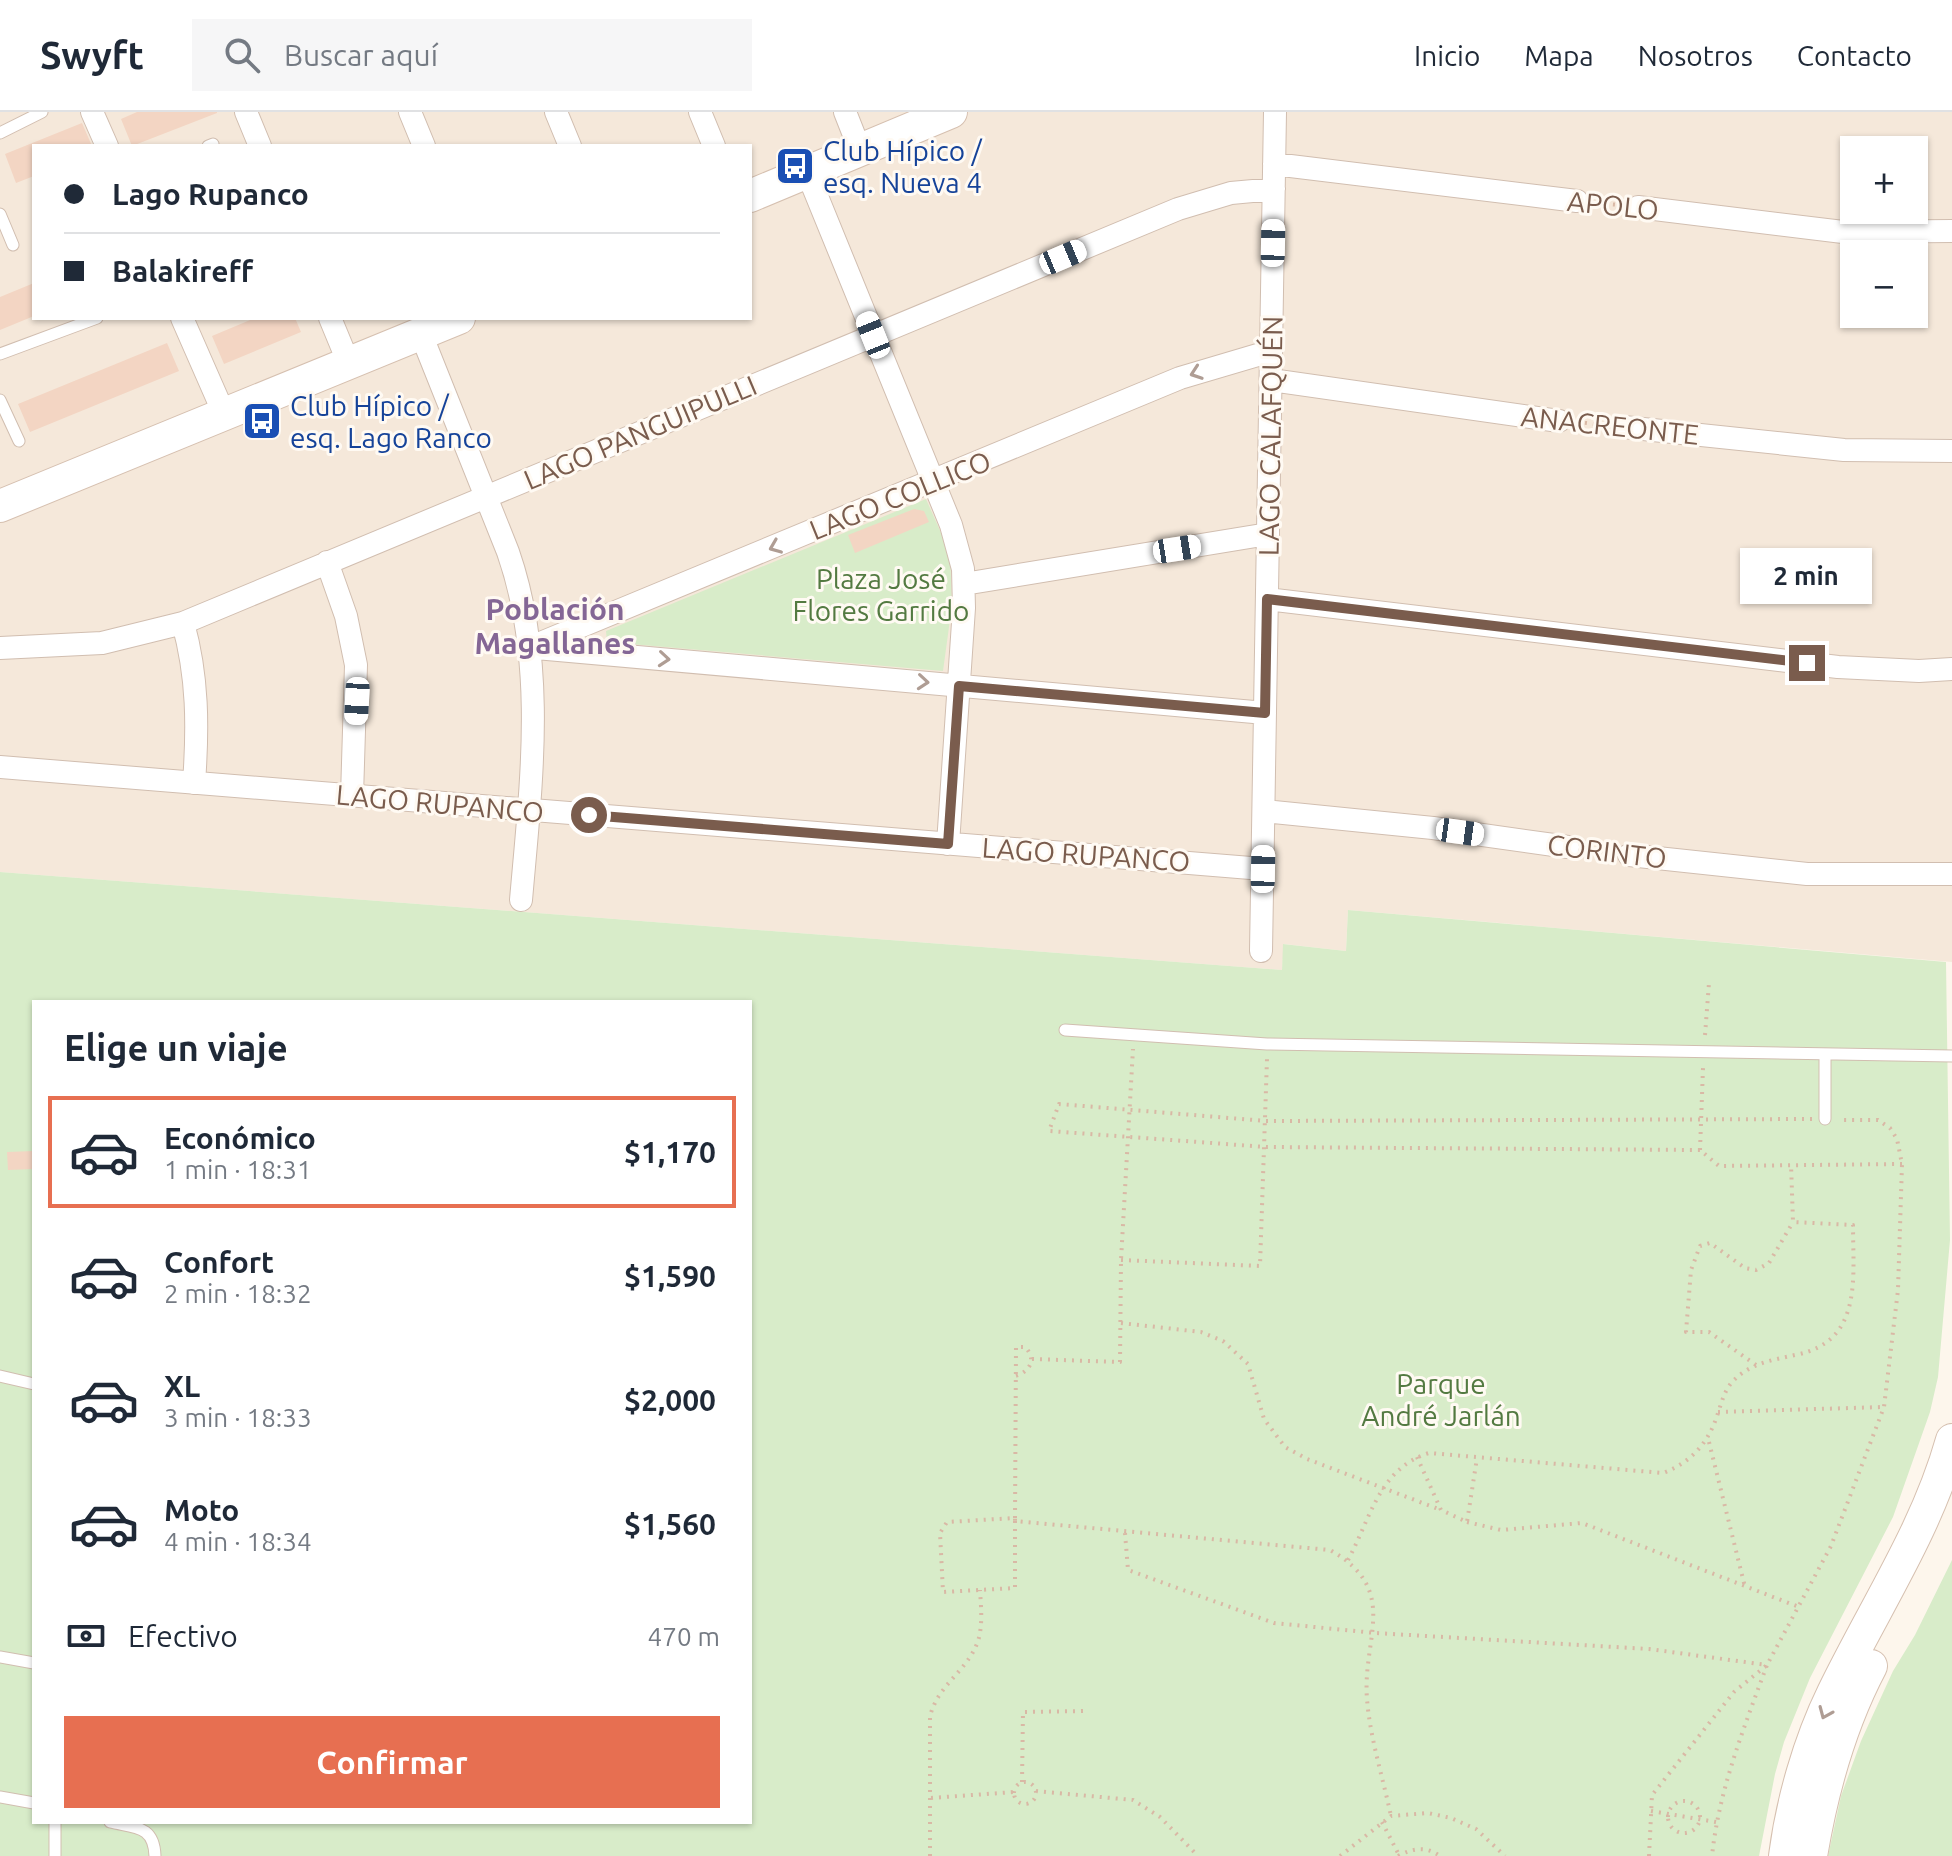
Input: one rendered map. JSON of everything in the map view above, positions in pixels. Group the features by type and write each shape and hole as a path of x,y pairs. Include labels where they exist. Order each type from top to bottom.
{"main road":[{"path":"752,195 951,112"},
{"path":"0,506 454,320"},
{"path":"1785,1856 1806,1766 1820,1724 1924,1520 1952,1440"},
{"path":"1811,1856 1820,1804 1854,1701 1931,1557 1952,1508"}],"street":[{"path":"92,112 106,144"},
{"path":"246,112 259,144"},
{"path":"410,112 418,144"},
{"path":"556,112 569,144"},
{"path":"700,112 713,144"},
{"path":"845,112 860,150"},
{"name":"LAGO CALAFQUÉN","path":"1261,951 1275,112"},
{"name":"APOLO","path":"1274,164 1577,201"},
{"path":"807,172 956,540 964,584 948,844"},
{"name":"LAGO PANGUIPULLI","path":"0,648 102,643 183,623 1201,201 1231,193 1274,189"},
{"name":"APOLO","path":"1638,207 1843,232 1952,231"},
{"path":"183,320 225,416"},
{"path":"331,320 349,364"},
{"path":"421,334 520,585 531,647 533,728 521,900"},
{"name":"LAGO COLLICO","path":"531,647 1180,378 1271,351"},
{"name":"ANACREONTE","path":"1271,380 1559,421"},
{"name":"ANACREONTE","path":"1624,427 1844,450 1952,451"},
{"path":"964,584 1268,534"},
{"path":"327,562 346,616 356,665 352,796"},
{"path":"1267,599 1838,667 1919,671 1952,669"},
{"path":"183,623 191,652 198,706 194,783"},
{"path":"531,647 1265,713"},
{"name":"LAGO RUPANCO","path":"0,767 1263,869"},
{"name":"CORINTO","path":"1264,811 1433,828 1568,847"},
{"name":"CORINTO","path":"1629,855 1807,874 1952,874"}],"lane":[{"path":"0,133 42,112"},
{"path":"0,214 13,245"},
{"path":"0,354 92,320"},
{"path":"0,400 19,441"},
{"path":"1065,1030 1267,1044 1952,1056"},
{"path":"1825,1055 1825,1119"},
{"path":"0,1376 32,1384"},
{"path":"0,1657 32,1663"},
{"path":"0,1797 32,1803"},
{"path":"55,1824 55,1856"},
{"path":"119,1824 145,1830 155,1841 155,1856"}],"path":[{"name":"APOLO","path":"1577,201 1638,207"},
{"name":"ANACREONTE","path":"1559,421 1624,427"},
{"name":"CORINTO","path":"1568,847 1629,855"},
{"path":"1032,1359 1120,1362 1121,1260 1134,1035"},
{"path":"1121,1260 1260,1266 1267,1044"},
{"path":"1712,1856 1716,1822 1728,1774 1767,1665 1843,1518 1884,1407 1898,1290 1902,1164 1897,1139 1890,1128 1878,1120 1825,1119 1266,1121 1059,1104 1049,1131 1266,1147 1700,1150 1719,1166 1902,1164"},
{"path":"1756,1365 1709,1332 1686,1332 1693,1258 1700,1246 1710,1243 1745,1268 1763,1268 1793,1222 1791,1164"},
{"path":"1348,1560 1382,1486 1417,1457 1429,1453 1663,1473 1690,1458 1708,1440 1732,1382 1756,1365 1815,1351 1843,1322 1853,1302 1853,1225 1793,1222"},
{"path":"1121,1323 1201,1332 1223,1341 1248,1364 1261,1412 1277,1439 1295,1454 1467,1522 1501,1530 1582,1523 1799,1607"},
{"path":"1032,1359 1025,1347 1016,1347 1015,1376 1015,1520 1015,1588 943,1592 940,1533 947,1522 1015,1520 1125,1533 1330,1550 1348,1560 1366,1582 1375,1633 1368,1667 1367,1700 1391,1816"},
{"path":"1015,1376 1027,1370 1032,1359"},
{"path":"1718,1412 1884,1407"},
{"path":"1708,1440 1745,1587"},
{"path":"1417,1457 1441,1510"},
{"path":"1467,1522 1477,1458"},
{"path":"1125,1533 1128,1570 1274,1623 1375,1633 1649,1649 1767,1665"},
{"path":"930,1856 930,1716 936,1697 969,1658 978,1642 980,1590"},
{"path":"1649,1856 1652,1795 1734,1692 1767,1665"},
{"path":"931,1798 1014,1792 1022,1782 1023,1712 1087,1711"},
{"path":"1022,1782 1029,1783 1036,1791 1133,1800 1160,1817 1198,1856"},
{"path":"1014,1792 1018,1801 1024,1804 1034,1799 1036,1791"},
{"path":"1686,1801 1698,1810 1700,1819 1694,1829 1684,1833 1671,1825 1669,1814 1677,1803 1686,1801"},
{"path":"1650,1811 1716,1822"},
{"path":"1340,1856 1391,1816 1428,1813 1451,1818 1484,1833 1505,1856"},
{"path":"1382,1822 1398,1856 1422,1849 1440,1856"}],"shaded area":[{"path":"0,112 1952,112 1952,962 1348,910 1346,951 1284,944 1282,970 0,872"}],"green space":[{"name":"Plaza José Flores Garrido","path":"926,499 950,553 952,605 943,671 607,642 606,631"},
{"name":"Parque André Jarlán","path":"0,872 1282,970 1283,944 1346,951 1348,910 1946,962 1950,1240 1938,1377 1930,1412 1893,1517 1810,1678 1784,1742 1759,1856 0,1856"},
{"path":"1952,1560 1952,1856 1828,1856 1841,1796 1861,1741 1893,1671 1915,1635"}],"building":[{"path":"137,112 217,112 137,144 131,144 121,119"},
{"path":"82,123 91,144 32,144 32,177 16,183 5,154"},
{"path":"32,284 32,317 0,330 0,297"},
{"path":"250,320 296,320 301,332 224,364 212,336"},
{"path":"167,343 179,371 30,432 18,404"},
{"path":"914,509 924,511 929,522 855,553 848,535"},
{"path":"32,1151 32,1169 8,1170 7,1152"}],"place":[{"name":"Club Hípico / esq. Nueva 4","path":"795,166"},
{"name":"Club Hípico / esq. Lago Ranco","path":"262,421"}],"district":[{"name":"Población Magallanes","path":"555,626"}],"route":[{"path":"589,815 948,844 959,686 1265,713 1267,599 1807,663"}]}
